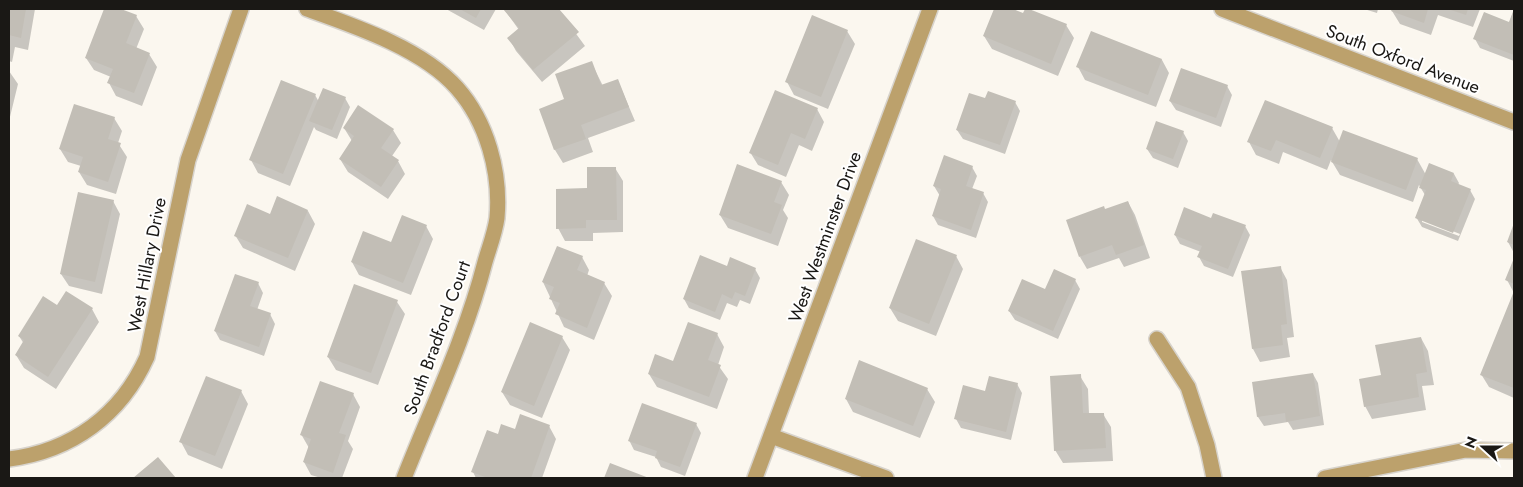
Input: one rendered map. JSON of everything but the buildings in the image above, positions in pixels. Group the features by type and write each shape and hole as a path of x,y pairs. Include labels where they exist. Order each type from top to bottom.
{"street":[{"name":"West Hillary Drive","path":"9,459 49,449 77,438 110,413 125,398 139,376 148,357 188,160 241,9"},
{"name":"South Bradford Court","path":"307,9 383,39 429,64 457,87 486,134 492,158 497,187 497,219 477,296 404,478"},
{"name":"West Westminster Drive","path":"754,478 930,9"},
{"name":"South Oxford Avenue","path":"1222,9 1514,122"},
{"path":"1157,339 1188,387 1208,445 1214,478"},
{"path":"771,436 886,478"},
{"path":"1326,478 1466,450 1514,451"}]}
